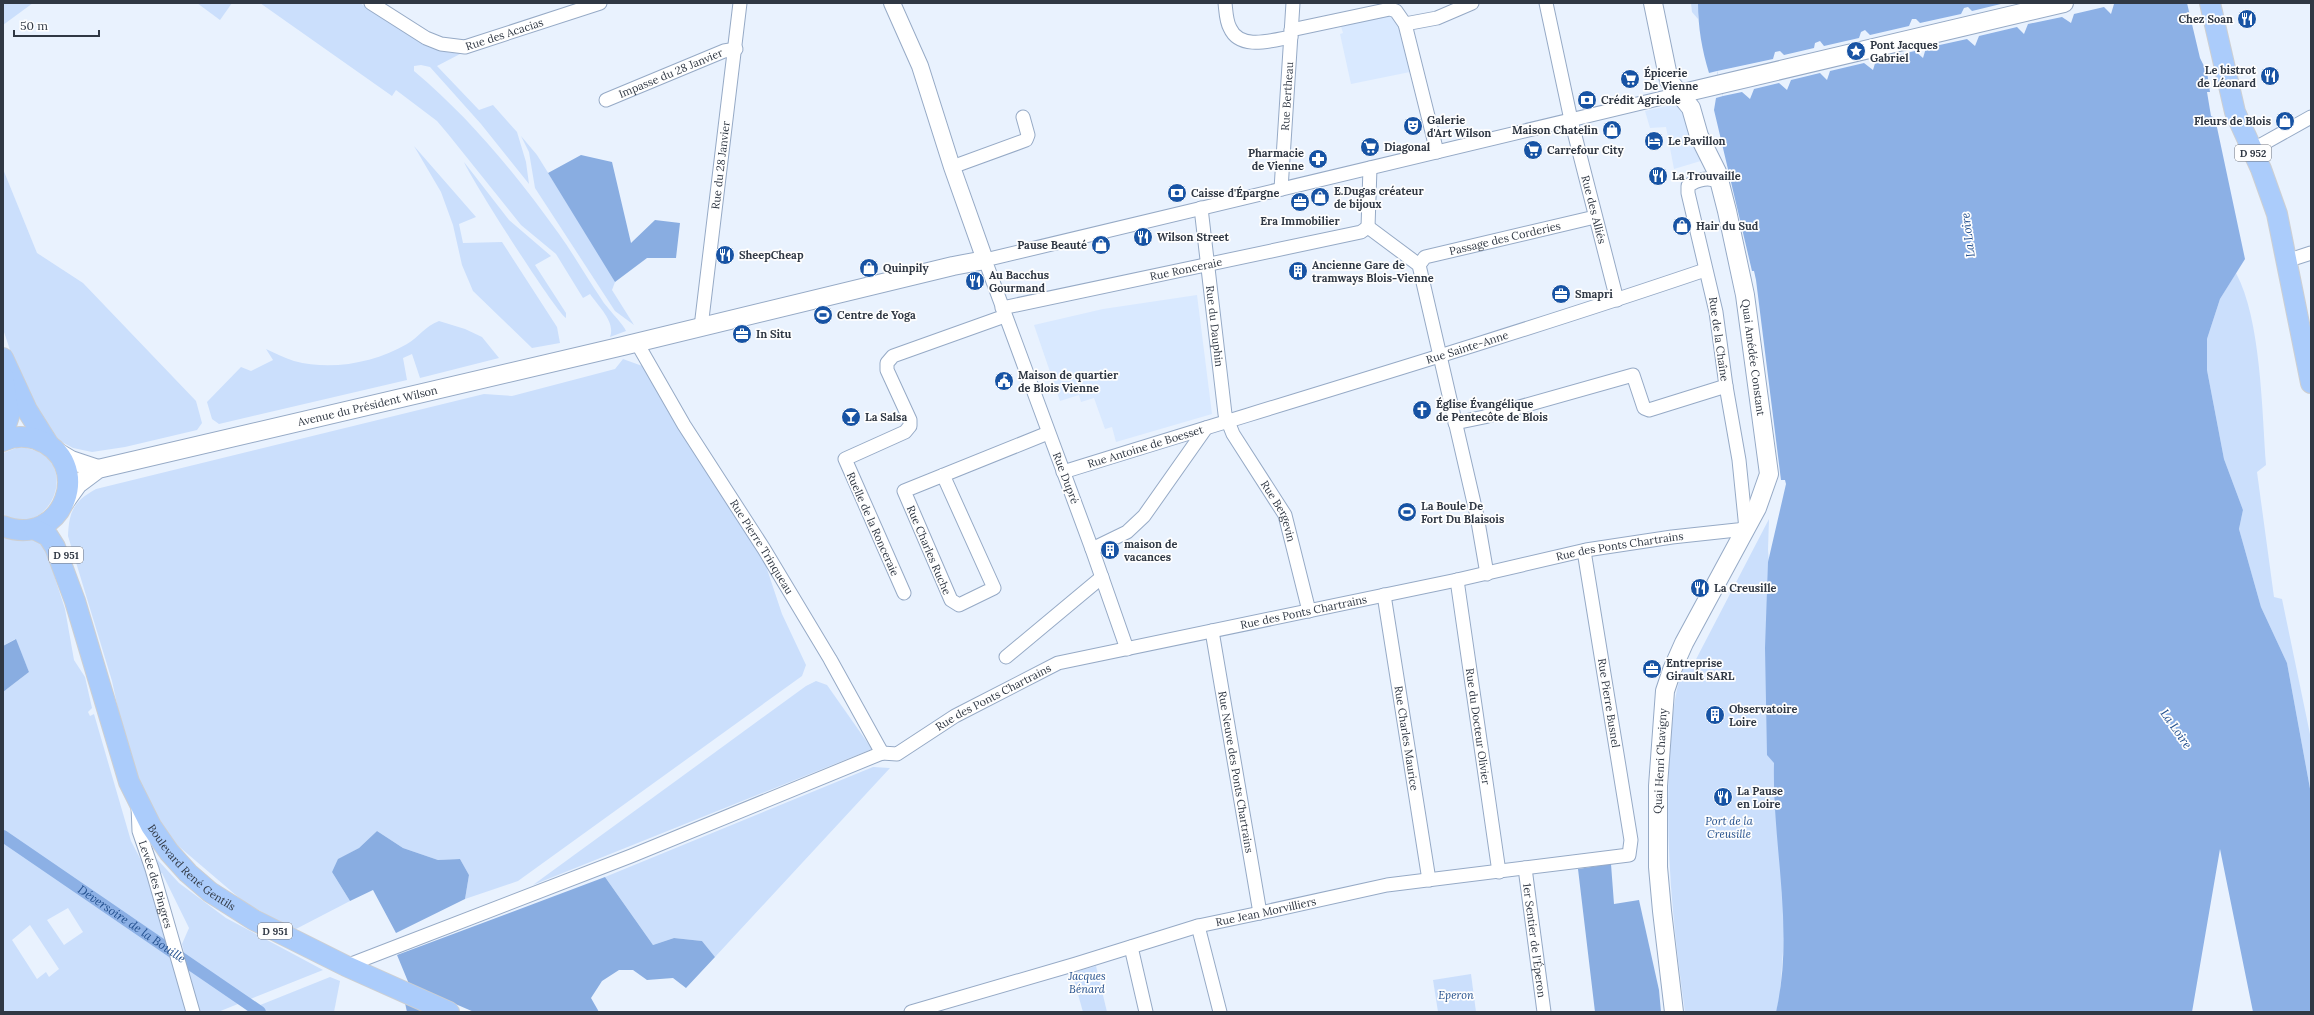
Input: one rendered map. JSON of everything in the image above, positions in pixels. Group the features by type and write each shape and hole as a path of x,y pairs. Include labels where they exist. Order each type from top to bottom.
{"main road":[{"name":"Quai Amédée Constant","path":"1653,3 1669,81 1691,108 1699,136 1712,160 1720,183 1745,295 1769,474 1764,493 1746,529"},
{"path":"1679,94 2064,3"},
{"name":"D 952","path":"2210,3 2235,112 2271,194 2311,383"},
{"name":"Avenue du Président Wilson","path":"63,506 78,484 98,469 985,260"},
{"name":"Boulevard René Gentils","path":"3,358 27,410 66,467 69,481 63,506 62,533 75,601"},
{"path":"3,376 9,416 3,434"},
{"path":"3,441 24,437 37,439 71,460 98,469"},
{"path":"3,526 21,530 34,529 47,523 63,506"},
{"name":"Boulevard René Gentils","path":"34,529 44,533 55,547 75,601 129,782 138,802 169,852 188,873 210,892 254,920 346,966 448,1012"},
{"name":"Quai Henri Chavigny","path":"1674,1012 1662,911 1658,860 1658,786 1665,691 1672,670 1684,643 1746,529"}],"street":[{"name":"Rue des Acacias","path":"371,3 426,38 441,44 465,47 600,3"},
{"name":"Rue du 28 Janvier","path":"701,326 736,48 740,3"},
{"path":"892,3 920,66 952,167 985,260 1679,94"},
{"path":"1225,3 1229,26 1234,35 1243,40 1253,42 1390,9 1399,13 1405,24 1437,152"},
{"name":"Rue Bertheau","path":"1281,189 1294,3"},
{"path":"1405,24 1437,18 1472,3"},
{"name":"Rue des Alliés","path":"1546,3 1571,120 1617,300"},
{"name":"Impasse du 28 Janvier","path":"606,100 724,51 736,48"},
{"path":"952,167 1026,140 1028,135 1023,117"},
{"path":"2252,150 2311,117"},
{"path":"1370,168 1368,227 1419,265 1477,516 1487,574"},
{"name":"Rue de la Chaîne","path":"1720,183 1710,179 1694,181 1688,186 1688,193 1716,312 1726,386 1739,460 1746,529"},
{"name":"Rue du Dauphin","path":"1201,208 1206,263 1228,421"},
{"name":"Passage des Corderies","path":"1419,265 1425,257 1595,217"},
{"name":"Rue Ronceraie","path":"1003,312 1206,263 1361,232 1368,227"},
{"path":"2286,261 2311,253"},
{"name":"Rue Dupré","path":"985,260 1092,549 1127,649"},
{"name":"Rue Sainte-Anne","path":"1228,421 1441,356 1617,300 1705,270"},
{"name":"Ruelle de la Ronceraie","path":"904,593 845,459 905,432 910,426 910,420 888,370 887,363 894,356 1003,312"},
{"name":"Rue Pierre Trinqueau","path":"637,343 688,431 764,549 830,659 882,753"},
{"path":"1455,423 1491,416 1632,375 1644,408 1649,410 1726,386"},
{"name":"Rue Antoine de Boesset","path":"1063,472 1228,421"},
{"name":"Rue Bergevin","path":"1228,421 1233,434 1285,515 1309,611"},
{"path":"1092,549 1127,532 1144,516 1206,428"},
{"name":"Rue Charles Ruche","path":"943,475 994,588 959,605 951,600 904,491 943,475 1048,433"},
{"name":"Rue des Ponts Chartrains","path":"346,966 638,853 882,753 896,754 955,716 1058,663 1384,596 1584,552 1672,536 1746,529"},
{"name":"Rue Pierre Busnel","path":"1584,552 1631,840 1630,854"},
{"path":"1006,657 1102,577"},
{"name":"Rue du Docteur Olivier","path":"1457,580 1499,872"},
{"name":"Rue Charles Maurice","path":"1384,596 1429,880"},
{"name":"Rue Neuve des Ponts Chartrains","path":"1212,631 1260,912"},
{"name":"Levée des Pingres","path":"138,802 139,831 152,869 193,1012"},
{"name":"Rue Jean Morvilliers","path":"911,1012 1198,926 1260,912 1387,885 1625,857 1630,854"},
{"name":"1er Sentier de l'Éperon","path":"1525,868 1544,1012"},
{"path":"1198,926 1220,1012"},
{"path":"1131,947 1146,1012"}],"shaded area":[{"path":"1395,13 1410,72 1351,84 1340,34 1343,33 1340,23"},
{"path":"1676,104 1683,112 1704,160 1674,169 1666,127 1650,128 1645,111"},
{"path":"581,155 612,162 631,243 655,220 680,223 676,258 647,258 615,282 548,173"},
{"path":"1197,295 1212,414 1116,442 1112,427 1105,429 1094,398 1081,402 1079,395 1060,401 1034,325 1103,309"},
{"path":"16,639 29,672 3,692 3,646"},
{"path":"377,831 403,848 438,860 460,859 469,875 465,899 396,933 373,890 350,901 332,872 338,859 359,848"},
{"path":"1611,864 1614,904 1639,900 1659,990 1661,1012 1595,1012 1578,869"},
{"path":"605,877 653,945 674,938 702,941 715,957 686,988 673,978 647,980 633,970 619,970 602,981 591,998 599,1012 474,1012 409,984 397,955"},
{"path":"405,1003 426,1012 407,1012"}],"green space":[{"path":"3,3 33,3 3,25"},
{"path":"197,3 232,3 220,20"},
{"path":"260,3 360,3 423,44 441,51 460,54 437,66 479,110 493,105 517,132 526,162 529,184 481,124 430,67 421,65 414,66 414,71 435,89 473,127 509,168 559,234 604,303 626,331 610,337 611,326 605,314 590,294 583,298 556,254 521,225 437,121 396,90 392,96"},
{"path":"1691,3 1698,3 1698,19 1692,12"},
{"path":"521,136 537,155 606,266 615,282 612,290 634,325 615,311 535,188 529,152"},
{"path":"414,146 476,217 459,224 463,243 502,242 557,327 560,343 532,348 473,291 462,265 453,225 441,192"},
{"path":"464,162 509,220 551,256 535,265 566,313 566,318 559,311 514,245"},
{"path":"3,169 37,253 83,283 196,401 202,423 197,430 125,447 92,452 73,448 58,440 44,425 12,356 3,329"},
{"path":"2236,273 2251,315 2259,366 2266,465 2257,472 2274,597 2282,599 2311,739 2311,794 2287,663 2261,607 2239,529 2243,510 2224,459 2207,370 2207,339 2220,299"},
{"path":"439,321 465,329 482,337 499,358 420,378 412,354 403,358 407,380 219,424 212,419 207,402 241,367 251,371 273,360 266,349 294,361 308,364 337,365 352,363 381,356 394,351 407,344 434,323"},
{"path":"623,359 645,367 669,413 764,560 782,614 806,665 802,676 518,881 465,899 469,875 460,859 438,860 403,848 377,831 359,848 339,859 332,872 350,901 294,930 244,902 176,844 157,823 128,755 112,681 68,536 71,513 74,508 82,498 96,489 484,394 512,396 615,369"},
{"path":"19,447 40,453 52,464 57,479 54,494 47,508 35,517 20,520 3,514 3,453"},
{"name":"Port de la Creusille","path":"1769,519 1768,550 1791,835 1780,995 1776,1012 1685,1012 1673,915 1669,850 1668,785 1671,731 1675,699 1683,669 1692,667"},
{"path":"3,535 14,539 36,541 46,550 65,609 74,660 85,677 92,708 88,712 90,716 94,714 131,841 143,864 158,863 156,858 179,883 226,918 323,970 218,1012 201,1012 198,1010 182,944 189,928 162,873 148,878 191,1012 3,1012 3,692 29,672 15,639 3,646","holes":["68,908 83,932 64,945 47,920","30,925 59,969 49,977 46,972 37,979 12,940"]},
{"path":"816,681 827,685 872,749 533,885 806,686"},
{"path":"873,767 890,768 715,957 702,941 674,938 653,945 605,877"},
{"name":"Jacques Bénard","path":"1096,966 1107,1012 1083,1012 1072,973"},
{"name":"Eperon","path":"1471,974 1476,1012 1438,1012 1433,980"},
{"path":"330,977 340,981 334,1012 243,1012"}],"water":[{"name":"La Loire","path":"1698,3 2187,3 2200,58 2207,72 2210,92 2207,92 2211,116 2215,118 2245,259 2220,299 2207,339 2207,370 2224,459 2243,510 2239,529 2261,607 2287,663 2311,794 2311,1012 2253,1012 2220,849 2192,1012 1776,1012 1781,981 1783,919 1774,794 1774,763 1767,755 1765,648 1768,562 1786,484 1785,480 1781,480 1756,280 1754,271 1752,271 1714,110 1716,98 1723,96 1717,71 1709,73 1702,47"}],"pier":[{"name":"Pont Jacques Gabriel","path":"2005,3 2119,3 2114,4 2111,14 2104,7 2074,14 2071,23 2062,17 2028,24 2024,34 2017,27 1979,36 1975,46 1967,39 1926,48 1923,58 1915,51 1876,60 1873,70 1864,63 1830,71 1827,80 1820,73 1791,80 1787,90 1779,83 1754,89 1750,99 1742,92 1723,96 1717,71 1773,59 1775,52 1780,51 1784,55 1814,48 1815,43 1820,41 1824,46 1859,38 1861,32 1865,30 1870,35 1909,26 1912,19 1916,19 1920,23 1961,14 1964,8 1968,7 1972,11"}],"waterway":[{"name":"Déversoire de la Bouille","path":"3,836 260,1012"}],"place":[{"name":"Chez Soan","path":"2247,19"},
{"name":"Pont Jacques Gabriel","path":"1856,51"},
{"name":"Le bistrot de Léonard","path":"2270,76"},
{"name":"Épicerie De Vienne","path":"1630,79"},
{"name":"Crédit Agricole","path":"1587,100"},
{"name":"Fleurs de Blois","path":"2285,121"},
{"name":"Galerie d'Art Wilson","path":"1413,126"},
{"name":"Maison Chatelin","path":"1612,130"},
{"name":"Le Pavillon","path":"1654,141"},
{"name":"Diagonal","path":"1370,147"},
{"name":"Carrefour City","path":"1533,150"},
{"name":"Pharmacie de Vienne","path":"1318,159"},
{"name":"La Trouvaille","path":"1658,176"},
{"name":"Caisse d'Épargne","path":"1177,193"},
{"name":"E.Dugas créateur de bijoux","path":"1320,197"},
{"name":"Era Immobilier","path":"1300,202"},
{"name":"Hair du Sud","path":"1682,226"},
{"name":"Wilson Street","path":"1143,237"},
{"name":"Pause Beauté","path":"1101,245"},
{"name":"SheepCheap","path":"725,255"},
{"name":"Quinpily","path":"869,268"},
{"name":"Ancienne Gare de tramways Blois-Vienne","path":"1298,271"},
{"name":"Au Bacchus Gourmand","path":"975,281"},
{"name":"Smapri","path":"1561,294"},
{"name":"Centre de Yoga","path":"823,315"},
{"name":"In Situ","path":"742,334"},
{"name":"Maison de quartier de Blois Vienne","path":"1004,381"},
{"name":"Église Évangélique de Pentecôte de Blois","path":"1422,410"},
{"name":"La Salsa","path":"851,417"},
{"name":"La Boule De Fort Du Blaisois","path":"1407,512"},
{"name":"maison de vacances","path":"1110,550"},
{"name":"La Creusille","path":"1700,588"},
{"name":"Entreprise Girault SARL","path":"1652,669"},
{"name":"Observatoire Loire","path":"1715,715"},
{"name":"La Pause en Loire","path":"1723,797"}]}
